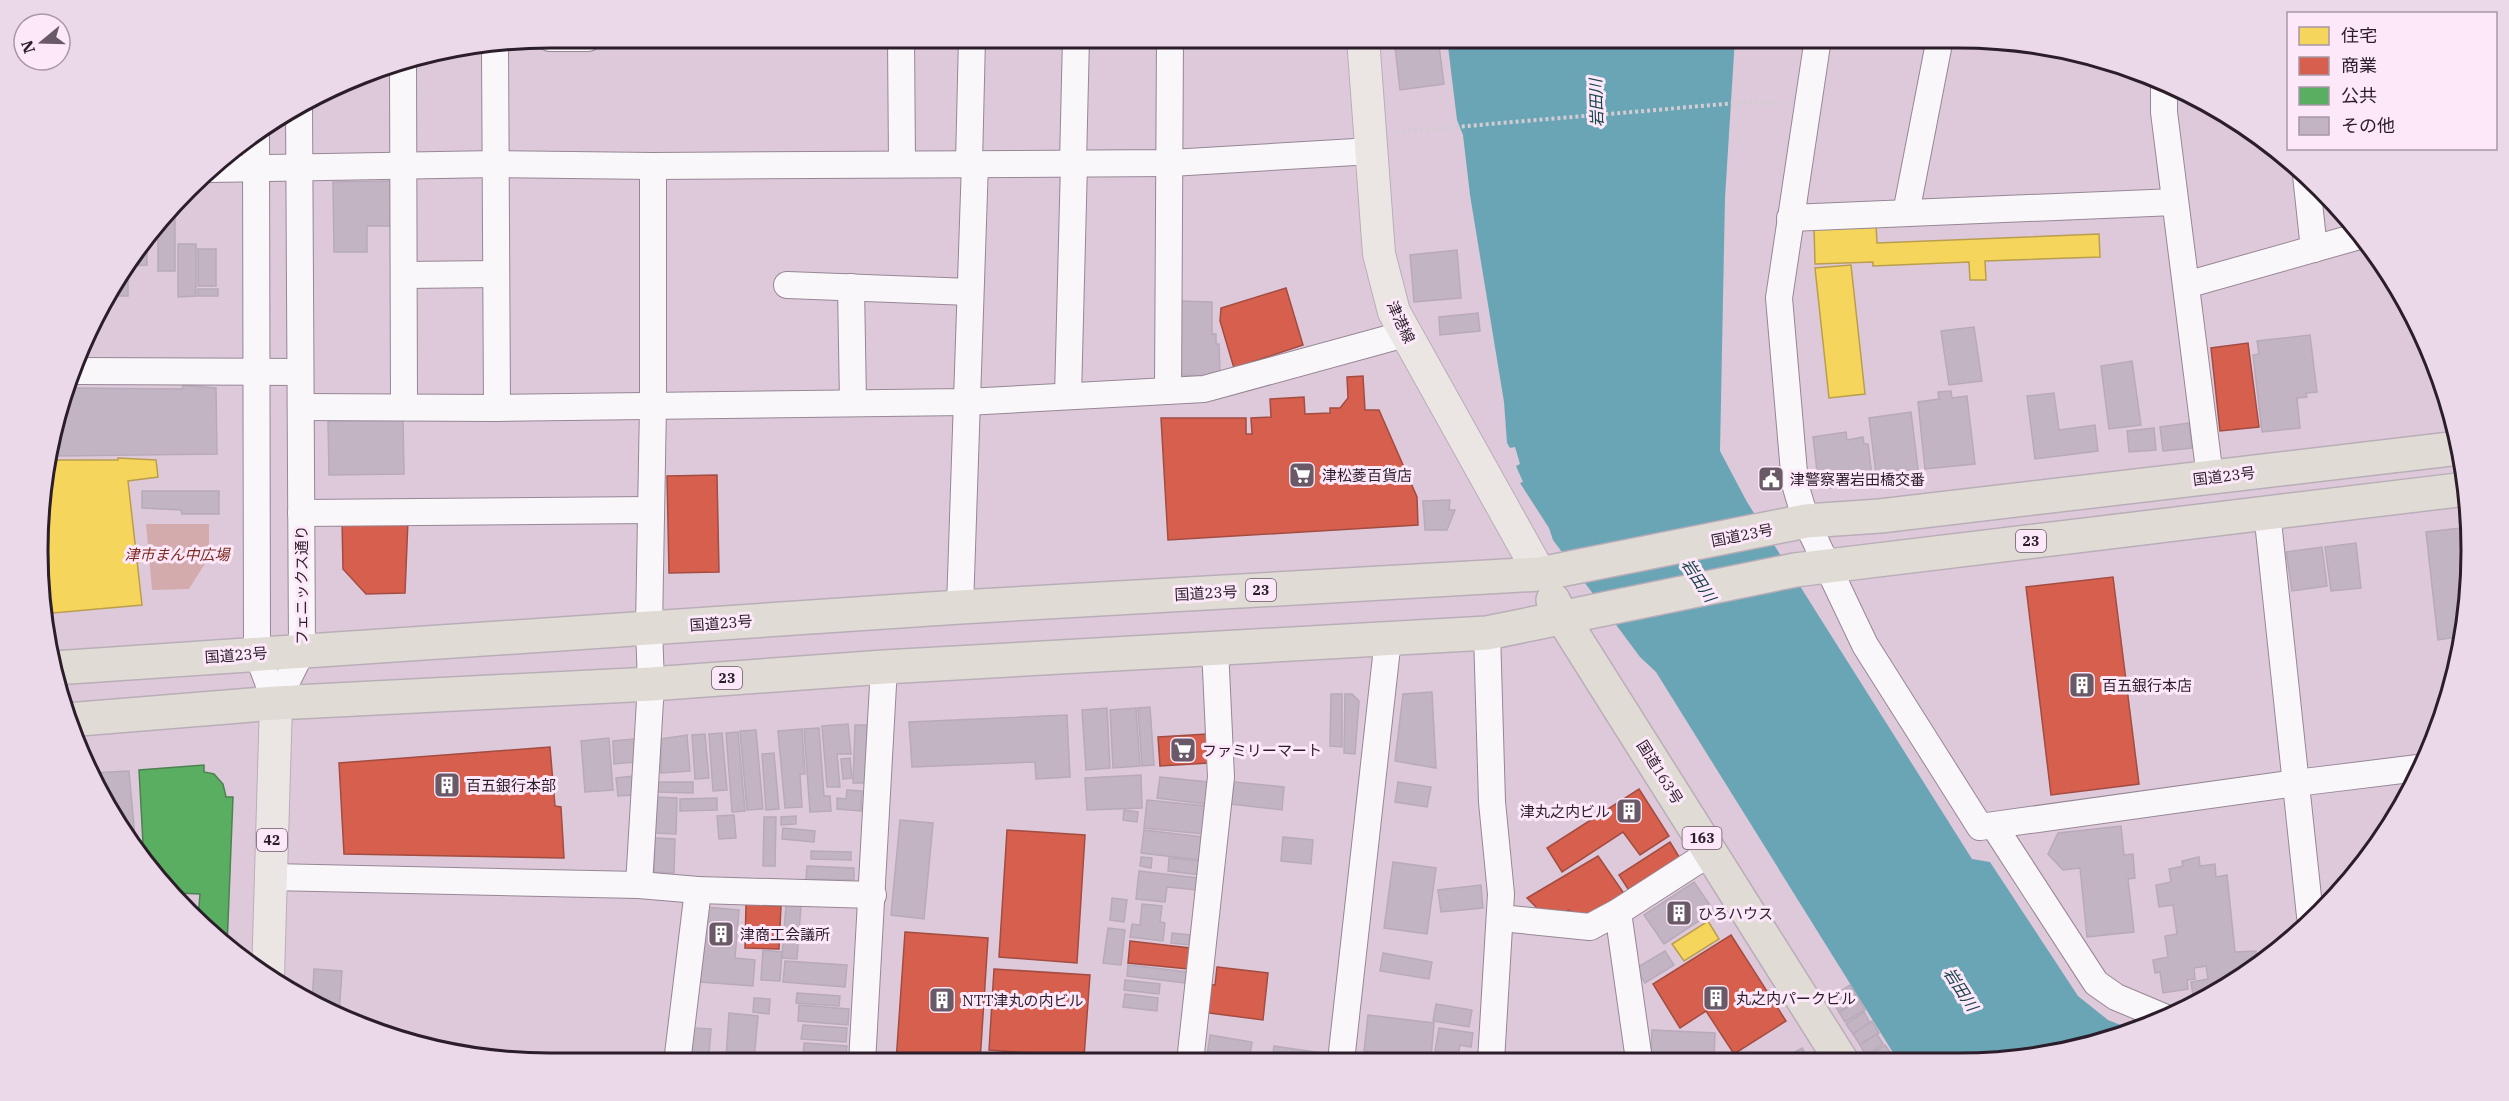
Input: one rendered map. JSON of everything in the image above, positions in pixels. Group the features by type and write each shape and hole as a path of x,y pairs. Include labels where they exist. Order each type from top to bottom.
{"highway":[{"name":"国道23号","path":"62,667 960,607 1552,572 1795,524 2450,449"},
{"name":"23","path":"78,719 276,703 651,684 884,667 1486,633 1795,570 2457,490"},
{"name":"国道163号","path":"1552,572 1568,616 1837,1053"}],"main road":[{"name":"津港線","path":"1364,48 1379,254 1394,312 1405,334 1552,572"},
{"name":"42","path":"268,966 276,703"}],"street":[{"path":"901,48 902,164"},
{"path":"960,607 970,292 972,48"},
{"path":"1068,396 1076,48"},
{"path":"1168,391 1170,48"},
{"path":"1817,48 1779,298 1795,484 1795,524 1827,566 1865,645 2096,983 2116,997 2155,1013"},
{"path":"1906,213 1938,48"},
{"path":"495,51 497,408"},
{"path":"403,70 404,407"},
{"path":"2164,92 2163,112 2210,477"},
{"name":"フェニックス通り","path":"276,703 302,651 299,115"},
{"path":"224,169 496,164 653,166 1171,163 1372,142"},
{"path":"256,144 257,653 276,703"},
{"path":"639,885 651,684 649,628 653,405 653,166"},
{"path":"2308,189 2314,249"},
{"path":"1790,218 2175,202"},
{"path":"2186,285 2352,238"},
{"path":"404,276 496,273"},
{"path":"787,285 970,292"},
{"path":"851,287 853,403"},
{"path":"300,407 497,408 966,402 1204,389 1405,334"},
{"path":"81,371 300,372"},
{"path":"301,513 651,510"},
{"path":"2267,512 2309,910"},
{"path":"1486,633 1492,802 1501,894 1492,1053"},
{"path":"1342,1053 1388,639"},
{"path":"1191,1053 1221,777 1215,648"},
{"path":"863,1053 884,667"},
{"path":"1987,826 2411,769"},
{"path":"1501,918 1590,927 1618,912 1711,852"},
{"path":"271,877 639,885 698,890 873,895"},
{"path":"678,1053 698,890"},
{"path":"1618,912 1638,1053"}],"path":[{"path":"1372,142 1446,128 1749,102 1808,105"}],"green space":[{"name":"津市まん中広場","path":"146,524 209,524 209,557 189,589 152,590"}],"water":[{"name":"岩田川","path":"1448,48 1734,48 1725,198 1720,451 1747,502 1972,859 1990,862 2078,996 2108,1020 2122,1025 2089,1036 2024,1049 1991,1052 1893,1053 1656,672 1640,657 1553,540 1549,528 1520,483 1523,482 1516,466 1520,464 1515,447 1510,448 1507,443 1504,402 1470,195 1463,135 1457,120"}],"building: 住宅":[{"path":"1876,225 1877,243 2099,234 2100,257 1985,261 1986,280 1970,280 1969,262 1873,266 1873,262 1815,264 1814,227"},
{"path":"1851,265 1865,394 1829,398 1815,268"},
{"path":"118,458 156,460 158,477 128,481 142,605 52,613 48,550 49,518 57,460 118,460"},
{"path":"1708,921 1719,939 1684,961 1672,944"}],"building: 商業":[{"path":"1286,288 1303,345 1234,368 1220,321 1221,308"},
{"path":"2248,343 2259,427 2220,431 2211,348"},
{"path":"1363,376 1365,410 1379,410 1417,497 1418,525 1168,540 1161,418 1246,418 1246,434 1252,434 1251,418 1271,417 1270,399 1304,397 1305,414 1330,413 1330,408 1340,408 1348,398 1347,377"},
{"path":"717,475 719,572 669,573 667,476"},
{"path":"342,520 408,520 405,593 366,594 343,569"},
{"name":"百五銀行本店","path":"2113,577 2139,784 2051,795 2026,587"},
{"name":"ファミリーマート","path":"1207,734 1209,763 1160,766 1158,737"},
{"name":"百五銀行本部","path":"550,747 555,806 561,807 564,858 344,854 339,763"},
{"name":"津丸之内ビル","path":"1639,789 1669,836 1640,855 1623,832 1562,872 1547,848"},
{"name":"NTT津丸の内ビル","path":"1007,830 1085,835 1077,963 999,957"},
{"path":"1670,842 1681,860 1630,892 1619,875"},
{"path":"1598,856 1625,895 1586,920 1577,917 1569,910 1554,917 1542,913 1527,898"},
{"path":"746,904 781,906 779,949 745,948"},
{"name":"NTT津丸の内ビル","path":"905,932 988,938 981,1053 897,1053"},
{"name":"丸之内パークビル","path":"1731,935 1786,1021 1733,1053 1706,1011 1680,1028 1653,984"},
{"path":"1130,941 1190,948 1188,969 1128,963"},
{"path":"1217,967 1268,973 1263,1020 1202,1012 1205,984 1215,985"},
{"name":"NTT津丸の内ビル","path":"994,969 1090,975 1084,1053 989,1050"}],"building: 公共":[{"path":"204,765 204,772 214,774 223,784 226,797 233,797 227,935 199,909 200,894 183,893 142,843 139,770"}],"building: その他":[{"path":"1395,48 1439,48 1444,84 1400,90"},
{"path":"396,181 396,226 367,226 367,252 334,252 333,182"},
{"path":"175,217 175,271 158,271 158,238"},
{"path":"178,244 196,244 196,296 178,297"},
{"path":"198,249 216,249 216,286 198,286"},
{"path":"1457,250 1461,298 1414,302 1410,255"},
{"path":"147,252 147,265 137,266"},
{"path":"128,279 128,296 117,296"},
{"path":"198,289 218,289 218,296 198,296"},
{"path":"1180,301 1212,302 1212,334 1216,334 1216,344 1219,344 1220,373 1209,373 1209,376 1180,375"},
{"path":"1478,313 1480,331 1440,335 1439,317"},
{"path":"1974,327 1982,381 1949,385 1941,331"},
{"path":"2310,335 2317,392 2306,393 2307,397 2297,398 2300,428 2262,432 2253,355 2259,354 2257,341"},
{"path":"2132,361 2141,425 2109,429 2101,366"},
{"path":"183,385 216,388 217,454 58,456 65,420 75,388 182,389"},
{"path":"1951,391 1952,398 1967,396 1975,464 1925,469 1918,402 1939,399 1938,392"},
{"path":"2054,393 2059,430 2095,425 2098,451 2035,459 2027,396"},
{"path":"1911,412 1919,477 1877,482 1869,418"},
{"path":"403,420 404,474 329,475 328,421"},
{"path":"2189,423 2192,448 2163,451 2160,427"},
{"path":"2154,428 2156,450 2129,452 2127,431"},
{"path":"1846,432 1847,440 1863,437 1864,444 1868,444 1873,483 1829,488 1818,480 1813,437"},
{"path":"142,491 219,491 219,514 182,514 181,510 142,508"},
{"path":"1450,500 1449,510 1455,510 1447,530 1425,530 1423,501"},
{"path":"2460,528 2460,583 2453,638 2438,640 2426,532"},
{"path":"2356,543 2361,588 2331,591 2325,547"},
{"path":"2322,547 2327,586 2292,591 2286,552"},
{"path":"1432,692 1436,768 1395,761 1403,694"},
{"path":"1331,694 1342,694 1342,747 1330,746"},
{"path":"1345,694 1352,694 1359,701 1355,754 1344,753"},
{"path":"1150,707 1154,765 1142,766 1138,708"},
{"path":"1107,708 1110,768 1086,770 1082,710"},
{"path":"1136,708 1140,766 1113,768 1110,710"},
{"path":"1067,715 1070,777 1036,779 1035,762 912,767 909,722"},
{"path":"848,724 851,754 837,754 840,787 827,787 822,726"},
{"path":"855,725 867,725 866,783 853,783"},
{"path":"819,728 824,796 830,796 831,811 810,812 804,729"},
{"path":"802,729 805,774 800,774 802,807 785,808 778,731"},
{"path":"756,730 763,809 747,810 740,731"},
{"path":"738,732 745,811 732,812 726,733"},
{"path":"722,733 727,790 713,791 709,734"},
{"path":"705,734 709,778 695,779 692,735"},
{"path":"687,735 690,771 661,773 661,739"},
{"path":"609,738 613,790 585,792 581,741"},
{"path":"634,739 635,762 614,764 613,741"},
{"path":"774,753 779,809 766,810 762,754"},
{"path":"850,758 852,778 843,779 841,759"},
{"path":"129,771 135,832 115,802 100,773"},
{"path":"1141,775 1142,808 1087,810 1085,778"},
{"path":"634,776 635,795 618,796 616,778"},
{"path":"1160,777 1208,782 1205,804 1157,798"},
{"path":"655,782 693,782 693,793 656,792"},
{"path":"1234,782 1284,787 1282,810 1231,804"},
{"path":"1398,782 1431,787 1427,807 1395,802"},
{"path":"847,790 862,791 861,811 837,809 837,798 846,799"},
{"path":"656,797 677,798 676,834 655,833"},
{"path":"717,798 717,810 680,811 680,799"},
{"path":"1147,800 1206,806 1203,834 1144,828"},
{"path":"1124,810 1138,812 1137,822 1123,820"},
{"path":"734,815 736,838 719,839 717,816"},
{"path":"796,816 796,824 781,825 781,817"},
{"path":"764,817 776,817 775,866 763,866"},
{"path":"900,820 933,823 924,919 891,915"},
{"path":"2121,826 2124,855 2133,854 2135,878 2128,879 2134,932 2087,937 2080,868 2063,870 2048,854 2058,833"},
{"path":"783,828 815,831 814,842 782,839"},
{"path":"1144,830 1203,837 1200,860 1141,853"},
{"path":"1283,837 1313,840 1311,864 1281,861"},
{"path":"655,838 675,839 674,873 654,872"},
{"path":"811,851 851,852 851,860 811,859"},
{"path":"1141,857 1152,858 1151,868 1140,866"},
{"path":"2199,857 2200,866 2215,864 2216,877 2227,875 2235,952 2256,951 2256,955 2238,968 2193,995 2191,982 2208,979 2206,966 2194,968 2195,979 2187,980 2188,989 2163,993 2160,972 2155,973 2153,960 2168,957 2165,936 2177,934 2173,905 2159,907 2156,885 2171,882 2169,869 2183,866 2182,861"},
{"path":"1169,858 1201,861 1200,875 1168,871"},
{"path":"1393,862 1436,868 1427,934 1384,928"},
{"path":"807,866 854,868 854,880 806,879"},
{"path":"1139,871 1198,878 1197,890 1167,887 1165,902 1136,899"},
{"name":"ひろハウス","path":"1694,882 1714,911 1664,944 1644,915"},
{"path":"1481,885 1483,908 1441,912 1438,890"},
{"path":"1112,898 1127,900 1124,922 1110,920"},
{"path":"1142,904 1162,906 1160,922 1165,923 1163,941 1130,937 1132,924 1140,925"},
{"path":"786,905 801,906 797,959 782,958"},
{"name":"津商工会議所","path":"706,907 739,910 735,958 755,960 753,986 700,982"},
{"path":"1108,928 1125,930 1121,965 1103,963"},
{"path":"1172,933 1190,935 1189,945 1171,943"},
{"path":"763,950 782,952 780,981 761,980"},
{"path":"1665,951 1674,965 1645,983 1636,968"},
{"path":"1383,953 1432,962 1429,979 1380,971"},
{"path":"785,961 847,965 845,987 783,982"},
{"path":"1128,965 1187,972 1185,983 1127,976"},
{"path":"314,969 342,971 340,1006 313,993"},
{"path":"1125,980 1160,984 1159,994 1124,990"},
{"path":"1850,985 1859,1000 1839,1012 1830,998"},
{"path":"797,993 840,996 839,1006 796,1003"},
{"path":"1125,994 1158,998 1157,1011 1123,1007"},
{"path":"754,998 770,999 769,1014 753,1012"},
{"path":"1859,1000 1865,1010 1845,1022 1839,1012"},
{"path":"1436,1004 1472,1010 1469,1027 1433,1021"},
{"path":"799,1005 849,1009 848,1025 798,1021"},
{"path":"1864,1012 1870,1023 1853,1034 1846,1024"},
{"path":"729,1013 758,1016 755,1053 726,1053"},
{"path":"1368,1015 1434,1023 1431,1053 1364,1051"},
{"path":"1872,1021 1879,1033 1860,1045 1853,1034"},
{"path":"803,1025 847,1028 846,1042 801,1039"},
{"path":"692,1028 711,1029 709,1053 690,1053"},
{"path":"1439,1028 1473,1033 1471,1047 1460,1045 1458,1053 1435,1051"},
{"path":"1652,1030 1715,1033 1714,1053 1651,1053"},
{"path":"1877,1034 1883,1044 1870,1053 1864,1053 1860,1045"},
{"path":"1210,1035 1252,1042 1250,1053 1207,1053"},
{"path":"804,1043 847,1046 846,1053 803,1053"},
{"path":"1885,1045 1890,1053 1873,1053"},
{"path":"1274,1046 1321,1053 1273,1053"},
{"path":"1802,1048 1805,1053 1793,1053"}],"place":[{"name":"津松菱百貨店","path":"1302,475"},
{"name":"津警察署岩田橋交番","path":"1771,479"},
{"name":"百五銀行本店","path":"2082,685"},
{"name":"ファミリーマート","path":"1183,750"},
{"name":"百五銀行本部","path":"447,785"},
{"name":"津丸之内ビル","path":"1629,811"},
{"name":"ひろハウス","path":"1679,913"},
{"name":"津商工会議所","path":"721,934"},
{"name":"丸之内パークビル","path":"1716,998"},
{"name":"NTT津丸の内ビル","path":"942,1000"}]}
